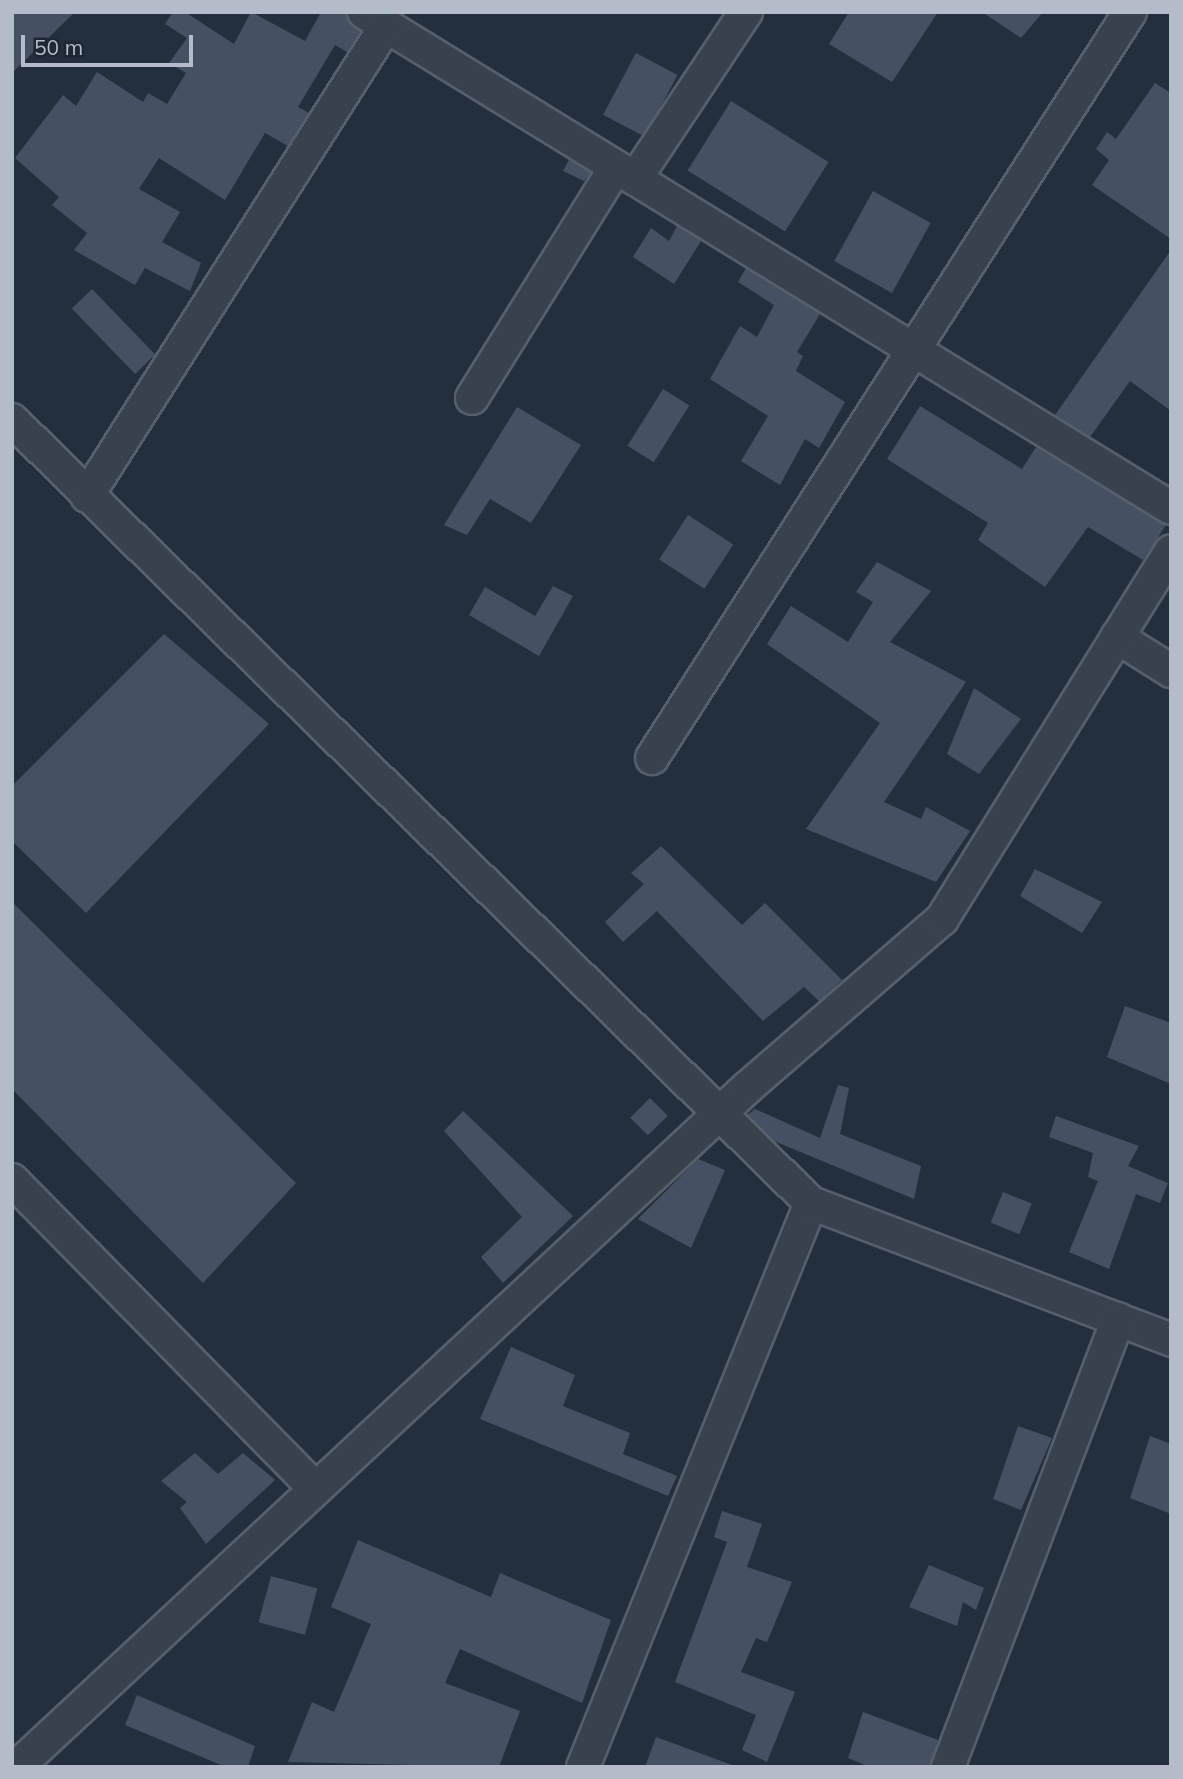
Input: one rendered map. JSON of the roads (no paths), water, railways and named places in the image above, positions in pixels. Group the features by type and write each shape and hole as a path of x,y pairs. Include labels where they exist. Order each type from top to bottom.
{"street":[{"path":"472,398 625,173 746,12"},
{"path":"652,758 1130,12"},
{"path":"87,496 375,19 1171,508"},
{"path":"12,420 811,1203 1171,1340"},
{"path":"17,1767 719,1115 942,919 1171,551"},
{"path":"1117,636 1171,671"},
{"path":"12,1180 316,1489"},
{"path":"583,1767 811,1203"},
{"path":"948,1767 1118,1320"}]}
